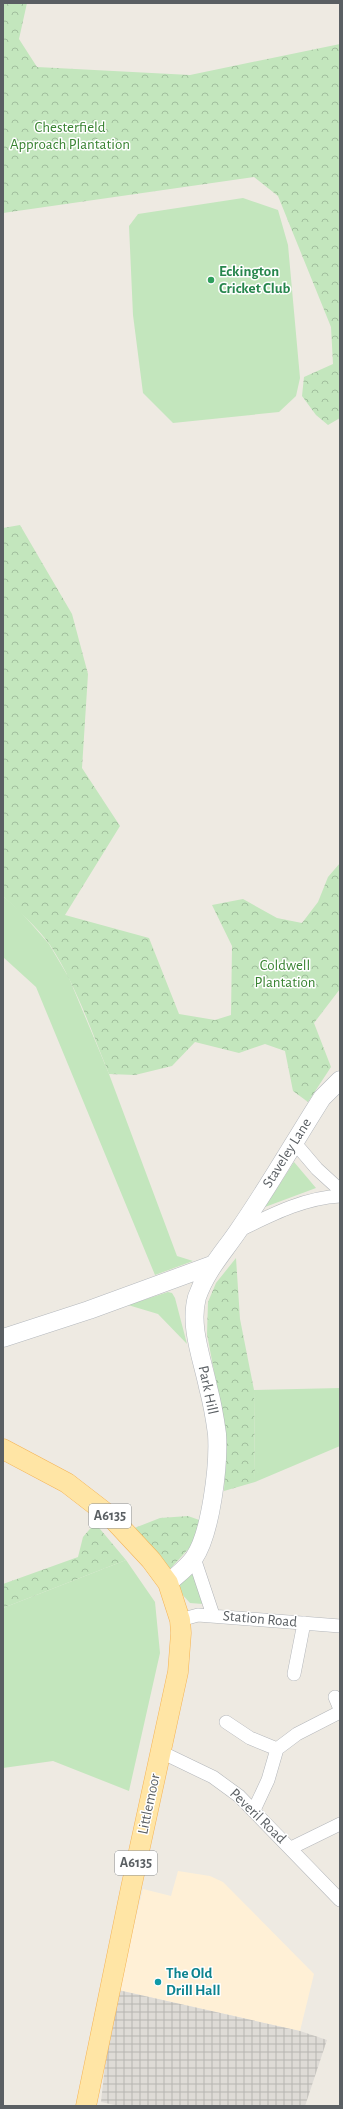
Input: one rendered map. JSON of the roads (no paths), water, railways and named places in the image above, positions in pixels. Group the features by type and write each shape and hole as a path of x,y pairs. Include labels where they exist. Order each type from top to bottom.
{"main road":[{"name":"Staveley Lane","path":"238,1231 322,1098 340,1080"},
{"name":"Park Hill","path":"168,1583 194,1558 205,1535 213,1492 217,1435 196,1337 194,1316 197,1298 212,1265 238,1231"},
{"path":"3,1338 89,1310 212,1265"},
{"name":"A6135","path":"3,1449 67,1483 111,1517 151,1560 168,1583 180,1620"},
{"name":"Littlemoor","path":"86,2106 178,1672 181,1633 180,1620"}],"street":[{"path":"294,1142 317,1169 340,1190"},
{"path":"238,1231 286,1208 326,1197 340,1196"},
{"path":"194,1558 213,1616"},
{"name":"Station Road","path":"180,1620 198,1615 340,1626"},
{"path":"294,1674 304,1623"},
{"path":"254,1810 268,1780 277,1749 297,1734 340,1711 335,1697"},
{"path":"226,1722 250,1738 277,1749"},
{"name":"Peveril Road","path":"161,1752 225,1784 254,1810 340,1900"},
{"path":"291,1848 340,1824"}],"place":[{"name":"Eckington Cricket Club","path":"211,280"},
{"name":"The Old Drill Hall","path":"158,1982"}],"park label":[{"name":"Chesterfield Approach Plantation","path":"70,136"},
{"name":"Coldwell Plantation","path":"285,974"}]}
